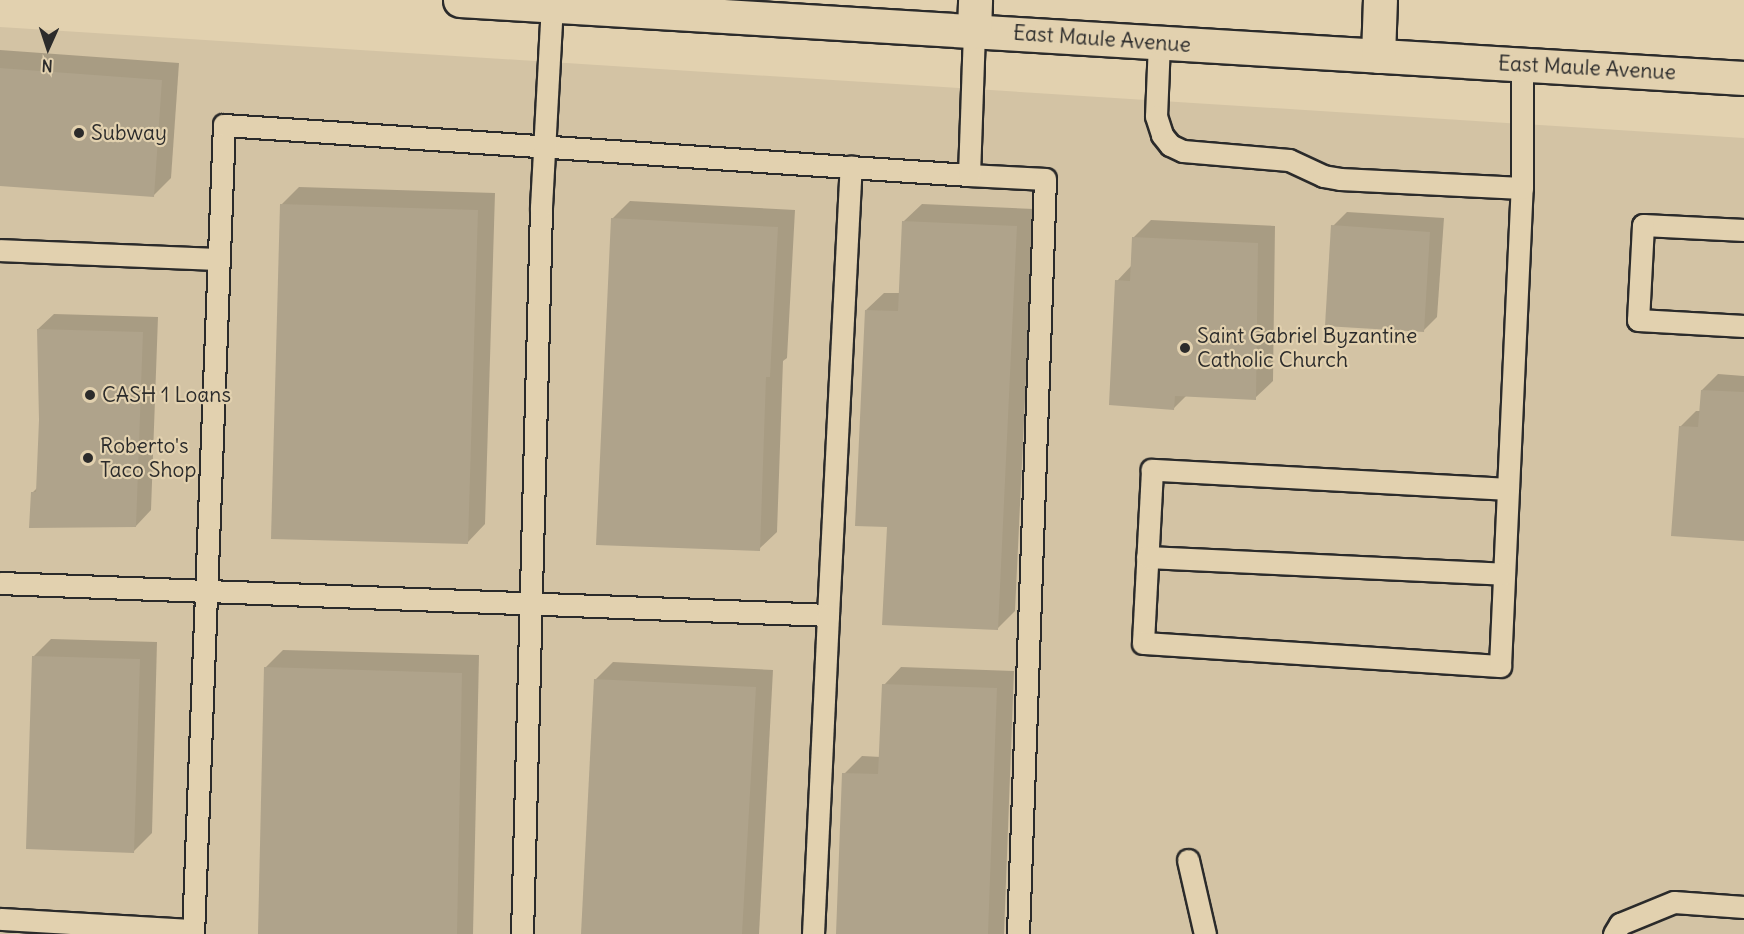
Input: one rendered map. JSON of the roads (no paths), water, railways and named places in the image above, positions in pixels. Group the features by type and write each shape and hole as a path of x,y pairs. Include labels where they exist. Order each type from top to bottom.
{"street":[{"name":"East Maule Avenue","path":"460,0 975,15 1159,42 1744,78"},
{"path":"1378,56 1380,0"}],"lane":[{"path":"522,934 544,147 552,3"},
{"path":"969,176 975,15"},
{"path":"1159,42 1156,116 1162,135 1184,151 1289,160 1323,176 1340,178 1522,188"},
{"path":"1508,489 1152,470 1143,643 1500,666 1522,188 1522,64"},
{"path":"0,919 193,932 224,125 1045,180 1018,934"},
{"path":"813,934 851,168"},
{"path":"1744,230 1643,225 1638,320 1744,326"},
{"path":"0,250 219,259"},
{"path":"1147,557 1504,574"},
{"path":"0,583 828,615"},
{"path":"1188,860 1205,934"},
{"path":"1614,934 1620,924 1674,902 1744,907"}],"place":[{"name":"Subway","path":"79,133"},
{"name":"Saint Gabriel Byzantine Catholic Church","path":"1185,348"},
{"name":"CASH 1 Loans","path":"90,395"},
{"name":"Roberto's Taco Shop","path":"88,458"}]}
